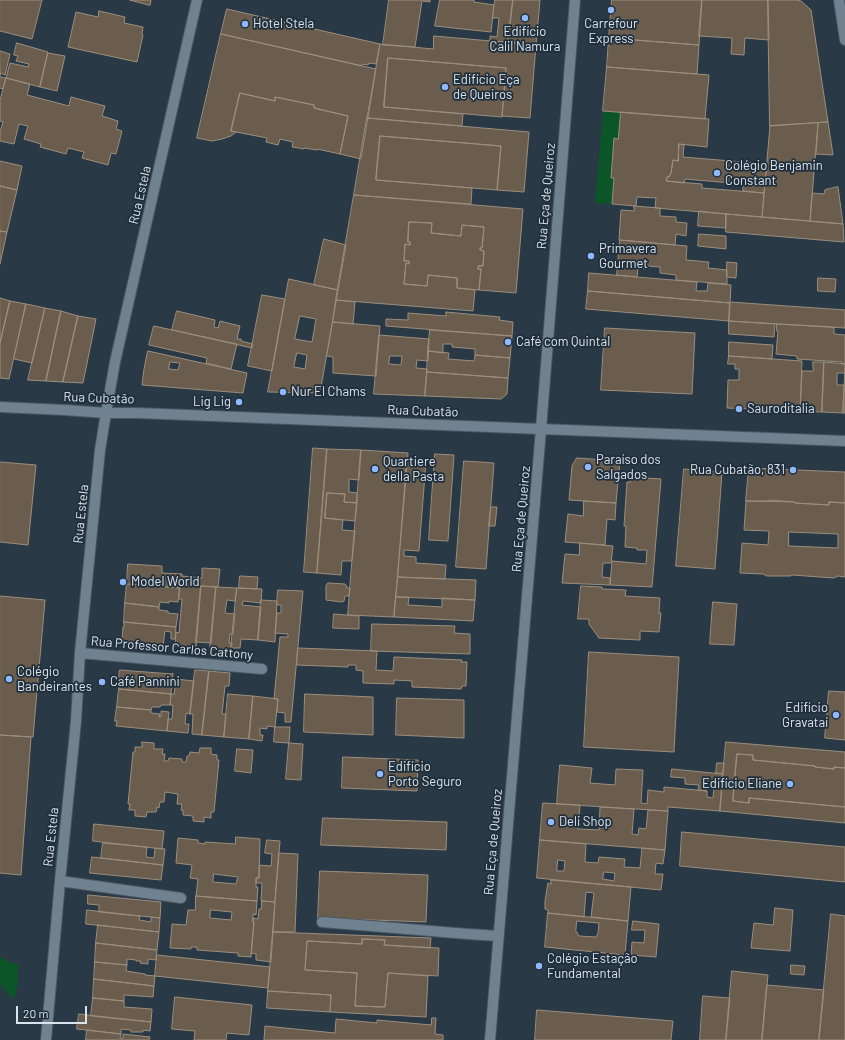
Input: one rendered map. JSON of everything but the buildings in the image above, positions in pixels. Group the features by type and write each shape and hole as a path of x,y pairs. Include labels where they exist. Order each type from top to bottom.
{"street":[{"name":"Rua Estela","path":"46,1040 76,721 80,653 100,450 115,362 197,0"},
{"name":"Rua Eça de Queiroz","path":"490,1040 575,0"},
{"path":"839,0 845,40"},
{"name":"Rua Cubatão","path":"0,407 106,413 138,413 845,441"},
{"name":"Rua Professor Carlos Cattony","path":"80,653 262,670"},
{"path":"60,881 181,898"},
{"path":"322,922 498,936"}],"green space":[{"path":"603,111 621,112 618,139 614,139 611,178 614,178 612,204 595,203"},
{"path":"0,957 12,963 18,964 18,984 14,999 0,984"}],"place":[{"name":"Carrefour Express","path":"611,10"},
{"name":"Edifício Calil Namura","path":"525,18"},
{"name":"Hotel Stela","path":"245,24"},
{"name":"Edifício Eça de Queiros","path":"445,87"},
{"name":"Colégio Benjamin Constant","path":"717,173"},
{"name":"Primavera Gourmet","path":"591,256"},
{"name":"Café com Quintal","path":"508,342"},
{"name":"Nur El Chams","path":"283,392"},
{"name":"Lig Lig","path":"239,402"},
{"name":"Sauroditalia","path":"739,409"},
{"name":"Paraíso dos Salgados","path":"588,467"},
{"name":"Quartiere della Pasta","path":"375,469"},
{"name":"Rua Cubatão, 831","path":"793,470"},
{"name":"Model World","path":"123,582"},
{"name":"Colégio Bandeirantes","path":"9,679"},
{"name":"Café Pannini","path":"102,682"},
{"name":"Edifício Gravataí","path":"836,715"},
{"name":"Edifício Porto Seguro","path":"380,774"},
{"name":"Edifício Eliane","path":"790,784"},
{"name":"Deli Shop","path":"551,822"},
{"name":"Colégio Estação Fundamental","path":"539,966"}]}
